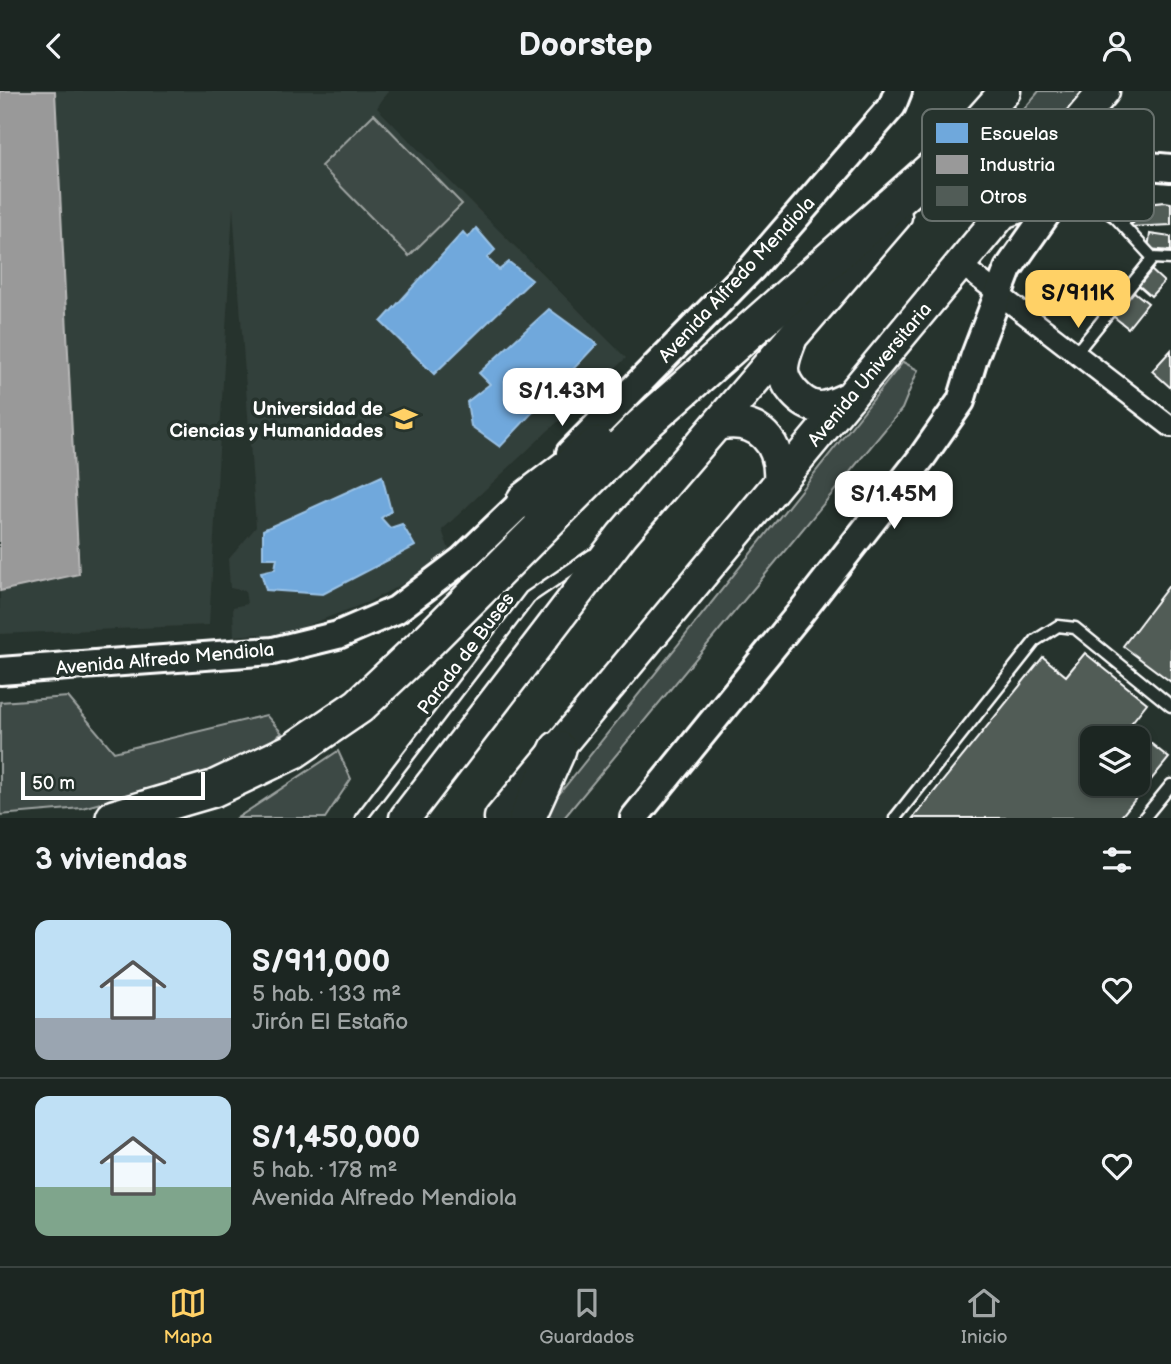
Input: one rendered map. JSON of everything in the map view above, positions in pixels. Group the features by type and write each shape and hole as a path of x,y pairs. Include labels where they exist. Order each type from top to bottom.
{"highway":[{"path":"114,818 213,789 293,751 359,706 430,639 641,426 922,178"},
{"path":"525,500 629,422 687,385"},
{"path":"527,818 558,749"}],"main road":[{"path":"989,109 1005,91"},
{"name":"Avenida Universitaria","path":"1089,109 1104,91"},
{"path":"405,818 622,535 922,185"},
{"name":"Avenida Universitaria","path":"500,818 996,221"},
{"path":"791,339 783,370 786,380 796,394 816,407 827,406 850,397"},
{"path":"717,425 750,425 769,440 780,465 779,482"}],"street":[{"name":"Avenida Alfredo Mendiola","path":"0,671 273,651 338,635 396,610 463,560 752,268 892,106 898,91"},
{"path":"634,818 802,612 922,457 961,401 974,358 1000,296 1008,269 1041,221"},
{"path":"960,264 1171,427"}],"lane":[{"path":"1119,221 1153,258 1171,259"},
{"path":"1075,354 1153,258"},
{"name":"Parada de Buses","path":"361,818 530,597 622,535"},
{"path":"895,818 1036,641 1058,626 1075,628 1171,706"},
{"path":"1144,818 1171,785"}],"shaded area":[{"path":"0,91 388,91 377,108 626,358 442,530 452,558 368,602 295,630 297,641 261,648 259,634 234,636 233,607 247,604 245,591 230,588 228,560 256,527 233,208 209,625 0,634"},
{"path":"1039,91 1097,91 1082,109 1024,109"},
{"path":"374,114 462,204 409,256 321,166"},
{"path":"903,362 918,370 902,409 564,818 545,818 556,798"},
{"path":"68,697 114,752 266,715 282,733 244,760 184,781 82,808 0,815 0,702"},
{"path":"338,751 351,779 325,818 237,818"}],"building: Escuelas":[{"path":"476,228 495,250 487,258 499,270 509,262 532,280 434,374 381,322 463,232 468,238"},
{"path":"549,309 597,344 500,447 471,426 467,402 490,384 479,373"},
{"path":"382,476 391,511 381,518 390,528 402,524 415,546 323,594 266,590 261,572 275,569 277,558 263,558 263,530"}],"building: Industria":[{"path":"0,91 55,91 79,574 0,591"}],"building: Otros":[{"path":"1154,203 1171,203 1171,225 1129,227 1129,221 1154,221"},
{"path":"1150,234 1171,237 1171,251 1148,249"},
{"path":"1150,269 1164,282 1151,296 1137,284"},
{"path":"1133,291 1148,303 1128,328 1113,316"},
{"path":"1171,350 1171,388 1152,371"},
{"path":"1171,583 1171,682 1123,646"},
{"path":"1085,653 1147,703 1129,726 1080,726 1080,796 1138,796 1120,818 913,818 1043,657 1066,676"},
{"path":"1150,743 1169,758 1150,781"}],"place":[{"name":"Universidad de Ciencias y Humanidades","path":"404,419"}]}
